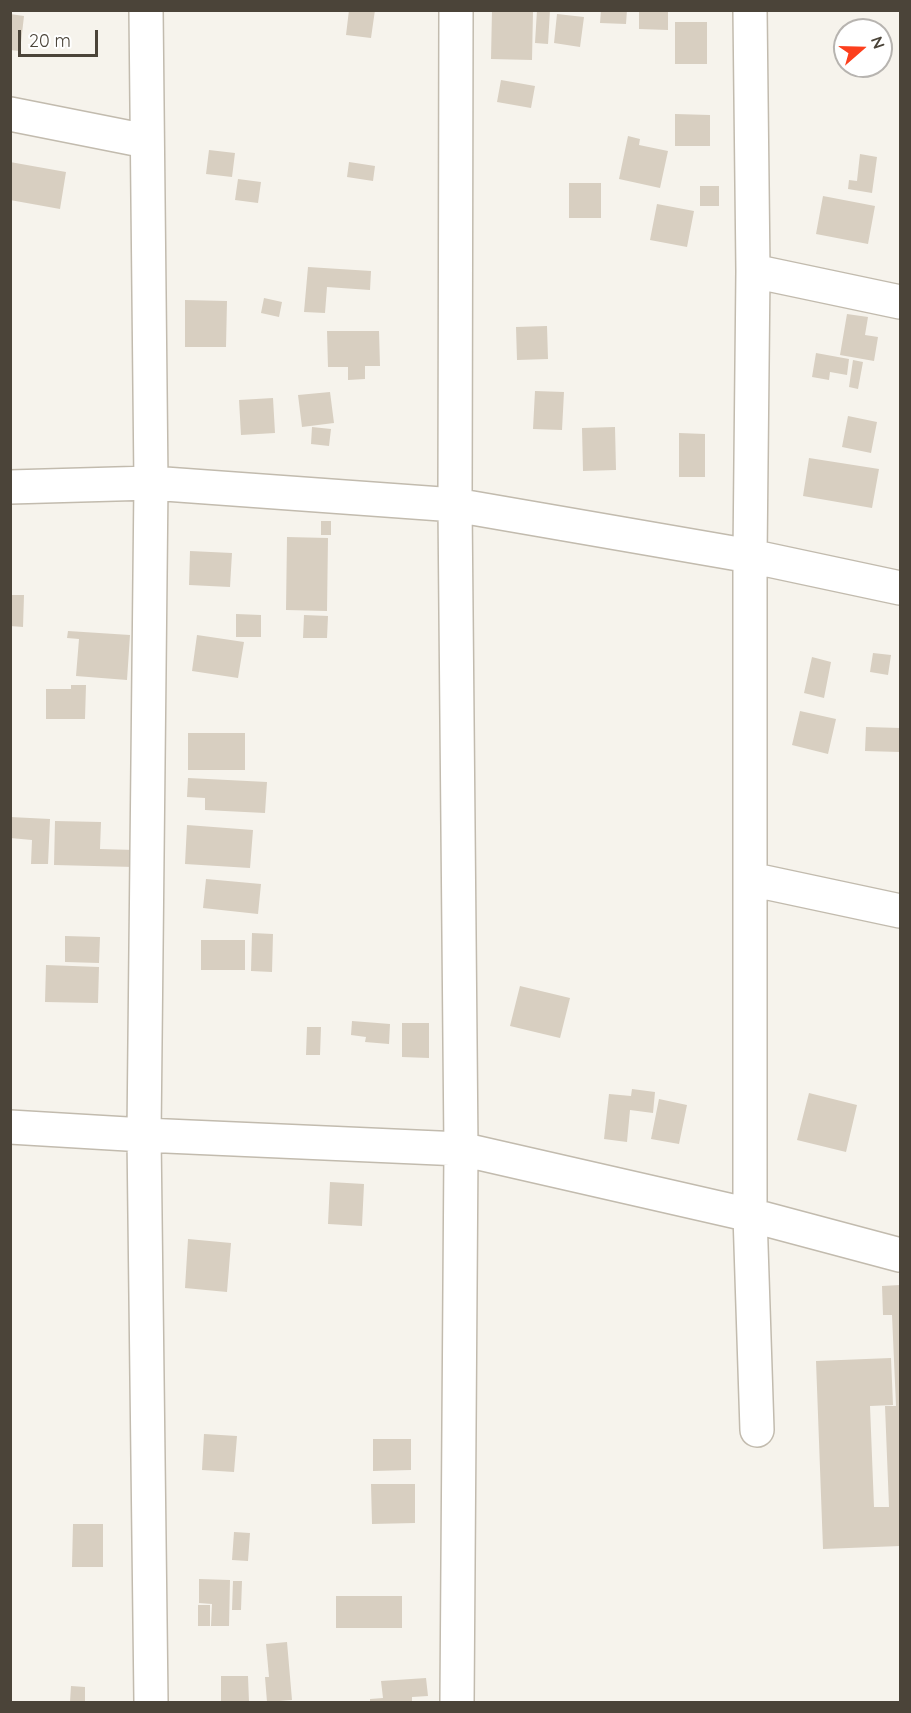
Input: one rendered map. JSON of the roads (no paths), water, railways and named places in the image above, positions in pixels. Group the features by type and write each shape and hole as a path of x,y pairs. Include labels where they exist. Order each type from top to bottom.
{"street":[{"path":"146,10 151,483 144,1135 151,1702"},
{"path":"456,10 455,505 461,1149 457,1702"},
{"path":"750,10 753,271 750,556 750,1215 757,1430"},
{"path":"10,114 146,141"},
{"path":"753,271 900,302"},
{"path":"10,487 151,483 455,505 750,556 900,588"},
{"path":"750,879 900,911"},
{"path":"10,1127 461,1149 750,1215 900,1255"}]}
